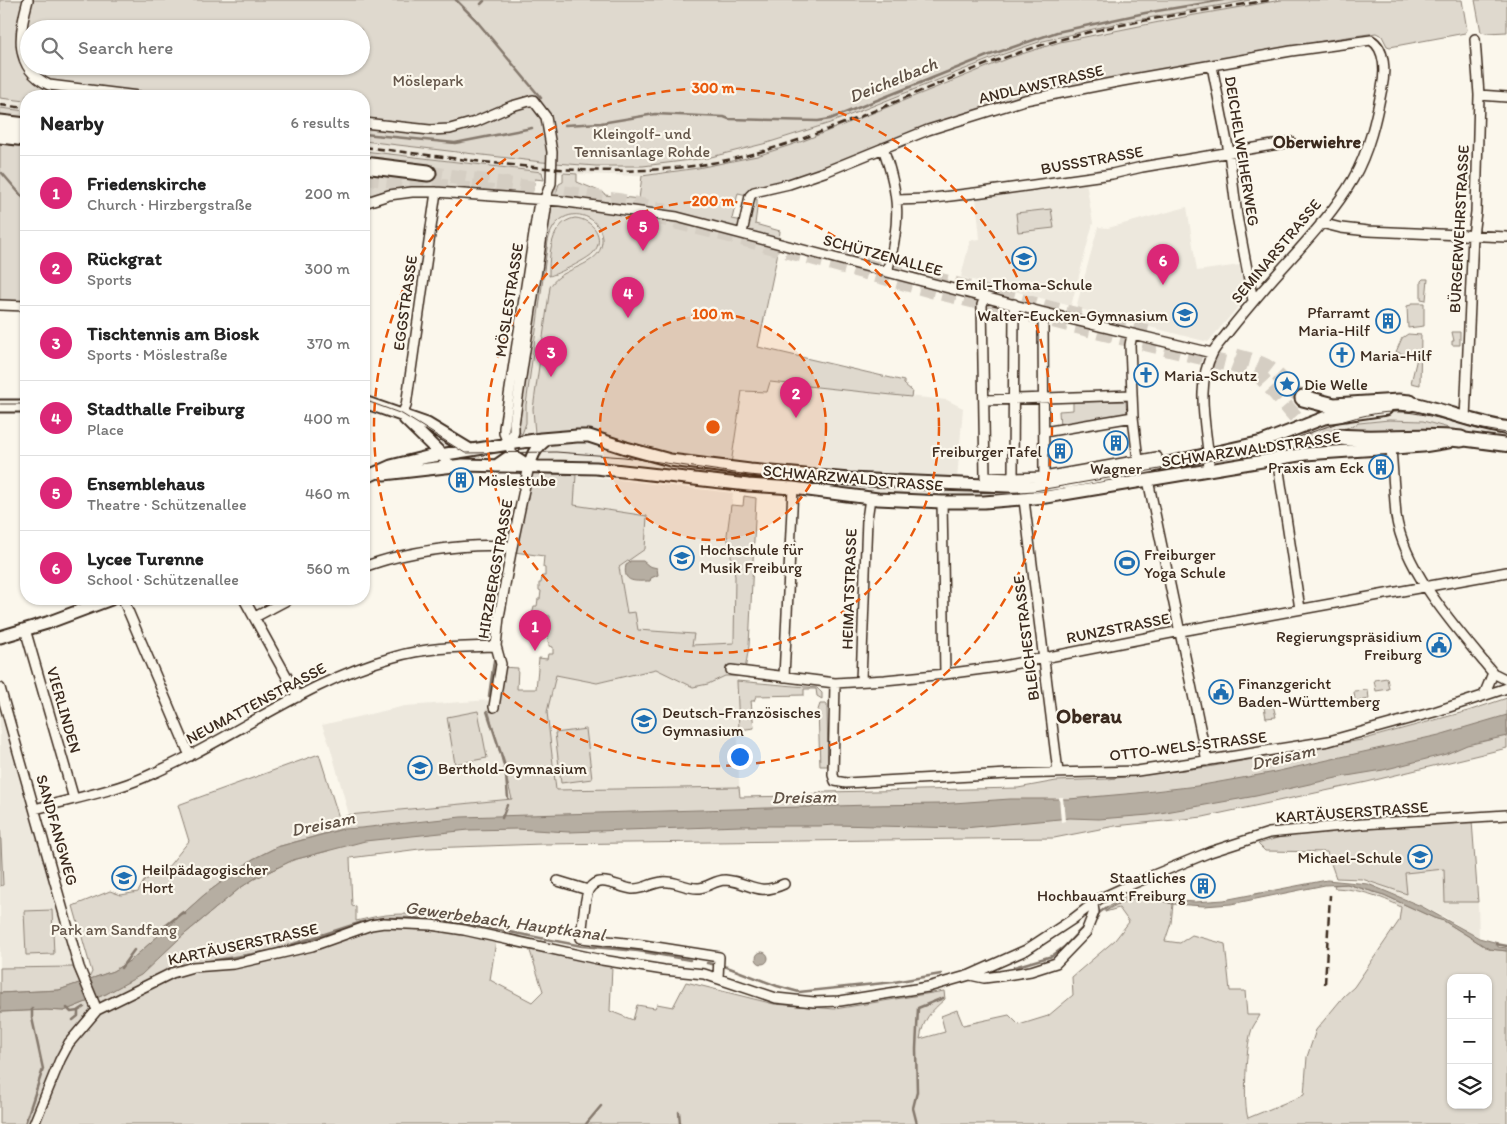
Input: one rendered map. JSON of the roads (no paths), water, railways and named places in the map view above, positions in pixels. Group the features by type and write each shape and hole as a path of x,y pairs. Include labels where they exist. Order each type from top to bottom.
{"highway":[{"path":"0,123 20,125"},
{"path":"0,135 20,137"},
{"path":"370,166 428,172"},
{"path":"1303,398 1334,406 1392,402 1410,403"},
{"path":"1339,437 1372,439 1441,437 1461,439"}],"main road":[{"name":"SCHWARZWALDSTRASSE","path":"1410,403 1465,419 1507,428"},
{"path":"370,404 427,424 470,450"},
{"path":"0,406 20,406"},
{"name":"SCHWARZWALDSTRASSE","path":"370,475 391,466 442,454 470,450 511,450 549,438 589,436 670,460 750,470 860,479 1032,487 1049,486 1209,454 1267,440 1324,418 1392,409 1445,412"},
{"path":"403,417 451,465"},
{"path":"496,466 511,450 529,466 536,448 549,438"},
{"name":"SCHWARZWALDSTRASSE","path":"370,476 451,465 529,466 623,470 748,486 793,488 870,498 942,502 1024,500 1226,468 1277,458 1330,452 1423,446 1461,439 1507,444"},
{"path":"860,479 870,498"},
{"path":"942,502 949,491 973,484"},
{"path":"0,637 91,605"}],"street":[{"path":"22,20 28,0"},
{"name":"ANDLAWSTRASSE","path":"742,233 750,196 754,192 789,184 827,172 883,148 961,119 1025,100 1105,84 1367,39 1376,42 1382,51"},
{"name":"BÜRGERWEHRSTRASSE","path":"1465,419 1473,235 1476,212 1479,95 1475,39"},
{"name":"SEMINARSTRASSE","path":"1208,470 1209,454 1203,400 1204,377 1212,353 1253,301 1321,223 1354,177 1375,124 1383,82 1382,51"},
{"name":"DEICHELWEIHERWEG","path":"1212,66 1229,152 1237,216 1253,301"},
{"path":"33,75 48,86 84,90"},
{"path":"1479,95 1507,96"},
{"name":"MÖSLESTRASSE","path":"370,124 430,130 450,129 475,122 512,106 533,100 544,112 548,122 552,156 551,183 544,201 538,208 512,406 514,432 511,450"},
{"name":"BUSSSTRASSE","path":"896,200 926,199 1112,174 1142,167 1291,142"},
{"path":"883,148 892,175 898,211 895,238 887,272"},
{"name":"SCHÜTZENALLEE","path":"370,201 389,195 412,192 436,192 560,201 677,217 1132,335 1212,353"},
{"name":"EGGSTRASSE","path":"403,417 436,192"},
{"path":"1321,223 1341,228 1368,231 1507,237"},
{"name":"SCHWARZWALDSTRASSE","path":"985,297 982,305 985,477 1044,477 1156,457"},
{"path":"1013,478 1014,304"},
{"path":"0,306 20,306"},
{"path":"1044,477 1043,322 1045,312"},
{"name":"SCHWARZWALDSTRASSE","path":"1132,335 1130,345 1133,417 1138,460"},
{"path":"985,400 1132,395"},
{"path":"1044,432 1133,417"},
{"path":"1391,448 1398,527 1405,547 1434,600 1494,673 1507,680"},
{"path":"1277,458 1300,610"},
{"name":"HIRZBERGSTRASSE","path":"494,707 501,664 496,646 499,617 529,466"},
{"path":"1148,480 1207,761"},
{"path":"784,677 793,488"},
{"name":"HEIMATSTRASSE","path":"861,681 867,519 870,498"},
{"name":"BLEICHESTRASSE","path":"1024,500 1058,772"},
{"path":"942,502 945,674"},
{"path":"370,565 406,556 445,549 481,546 512,547"},
{"name":"RUNZSTRASSE","path":"731,670 835,683 945,674 998,667 1181,631 1507,572"},
{"path":"126,605 190,756"},
{"path":"248,605 298,697"},
{"path":"255,617 278,605"},
{"name":"VIERLINDEN","path":"25,629 74,798"},
{"name":"NEUMATTENSTRASSE","path":"35,809 143,778 190,756 343,674 394,657 447,648 496,646"},
{"path":"1484,695 1494,673"},
{"name":"OTTO-WELS-STRASSE","path":"835,683 833,775 835,781 846,783 1058,772 1145,770 1329,741 1434,712 1507,688"},
{"name":"SANDFANGWEG","path":"0,688 83,981 95,1008"},
{"name":"KARTÄUSERSTRASSE","path":"34,1124 60,1060 69,1043 95,1008 172,973 193,967 234,964 312,946 371,925 412,923 456,929 602,960 664,970 719,971 776,998 814,1002 840,1001 920,988 970,975 1026,950 1073,919 1150,875 1210,852 1268,833 1362,824 1507,815"},
{"path":"719,971 719,957 581,938 588,890 595,883 602,882 614,883 633,889 662,882 674,882 690,888 700,888 723,880 760,891 774,889 784,884"},
{"path":"558,881 588,890"},
{"name":"KARTÄUSERSTRASSE","path":"970,975 984,978 1000,976 1031,971 1056,963 1086,932 1093,908"}],"waterway":[{"path":"456,0 475,19 541,98"},
{"name":"Deichelbach","path":"565,125 601,123 655,114 724,117 729,119 818,121 830,119 987,56 1057,32 1145,13 1223,0"},
{"path":"481,4 484,1"},
{"path":"370,135 455,143 532,128"},
{"path":"2,173 20,194"},
{"path":"489,696 495,654"},
{"path":"487,711 505,766 508,798"},
{"path":"502,818 507,805"},
{"name":"Gewerbebach, Hauptkanal","path":"1095,916 1107,907"},
{"path":"154,935 183,912 185,914"},
{"name":"Gewerbebach, Hauptkanal","path":"204,962 272,951 362,922 384,918 416,918 473,925 582,946 638,951 690,960"},
{"name":"Gewerbebach, Hauptkanal","path":"1014,967 1052,956 1064,947 1084,926"},
{"name":"Gewerbebach, Hauptkanal","path":"1496,944 1507,946"},
{"path":"121,968 134,950"},
{"name":"Gewerbebach, Hauptkanal","path":"707,963 727,967 777,986 799,992 894,982 941,974"},
{"path":"917,1124 913,1108 917,1092 916,1049 918,1008 943,998"},
{"path":"67,1008 71,1012 78,1011 84,1007"},
{"path":"25,1124 43,1069 32,1018 32,1008"},
{"path":"73,1020 78,1016 78,1011"},
{"path":"586,1124 601,1106"},
{"path":"679,1112 680,1124"}],"tunnel":[{"path":"428,173 621,201 666,211"},
{"path":"370,178 507,194"},
{"path":"653,216 933,291 1232,365 1260,376 1301,423 1325,434 1339,437"},
{"path":"843,256 1153,334"},
{"path":"1236,356 1266,366 1303,398"}],"tram line":[{"path":"370,402 402,414 465,453 556,452 624,457 749,475 865,486 1005,493 1034,491 1251,453 1327,426 1366,415 1386,412 1414,413 1507,433"},
{"path":"0,404 20,404"}],"railway":[{"path":"370,148 490,163 574,170 616,171 700,165 741,157 822,132 978,67 1080,34 1174,15 1270,0"},
{"path":"0,105 20,107"},
{"path":"1325,984 1330,895"}],"place":[{"name":"Ensemblehaus","path":"643,251"},
{"name":"Emil-Thoma-Schule","path":"1024,259"},
{"name":"Lycee Turenne","path":"1163,285"},
{"name":"Walter-Eucken-Gymnasium","path":"1185,315"},
{"name":"Stadthalle Freiburg","path":"628,318"},
{"name":"Pfarramt Maria-Hilf","path":"1388,321"},
{"name":"Maria-Hilf","path":"1342,355"},
{"name":"Maria-Schutz","path":"1146,375"},
{"name":"Tischtennis am Biosk","path":"551,377"},
{"name":"Die Welle","path":"1287,384"},
{"name":"Rückgrat","path":"796,418"},
{"name":"Wagner","path":"1116,443"},
{"name":"Freiburger Tafel","path":"1060,451"},
{"name":"Praxis am Eck","path":"1381,467"},
{"name":"Möslestube","path":"461,480"},
{"name":"Hochschule für Musik Freiburg","path":"682,558"},
{"name":"Freiburger Yoga Schule","path":"1127,563"},
{"name":"Regierungspräsidium Freiburg","path":"1439,645"},
{"name":"Friedenskirche","path":"535,651"},
{"name":"Finanzgericht Baden-Württemberg","path":"1221,692"},
{"name":"Deutsch-Französisches Gymnasium","path":"644,721"},
{"name":"Berthold-Gymnasium","path":"420,768"},
{"name":"Michael-Schule","path":"1420,857"},
{"name":"Heilpädagogischer Hort","path":"124,878"},
{"name":"Staatliches Hochbauamt Freiburg","path":"1203,886"}],"district":[{"name":"Oberwiehre","path":"1317,142"},
{"name":"Oberau","path":"1089,715"}],"park label":[{"name":"Möslepark","path":"428,80"},
{"name":"Kleingolf- und Tennisanlage Rohde","path":"642,142"},
{"name":"Park am Sandfang","path":"114,929"}],"water label":[{"name":"Dreisam","path":"1283,757"},
{"name":"Dreisam","path":"804,797"},
{"name":"Dreisam","path":"323,824"}]}
